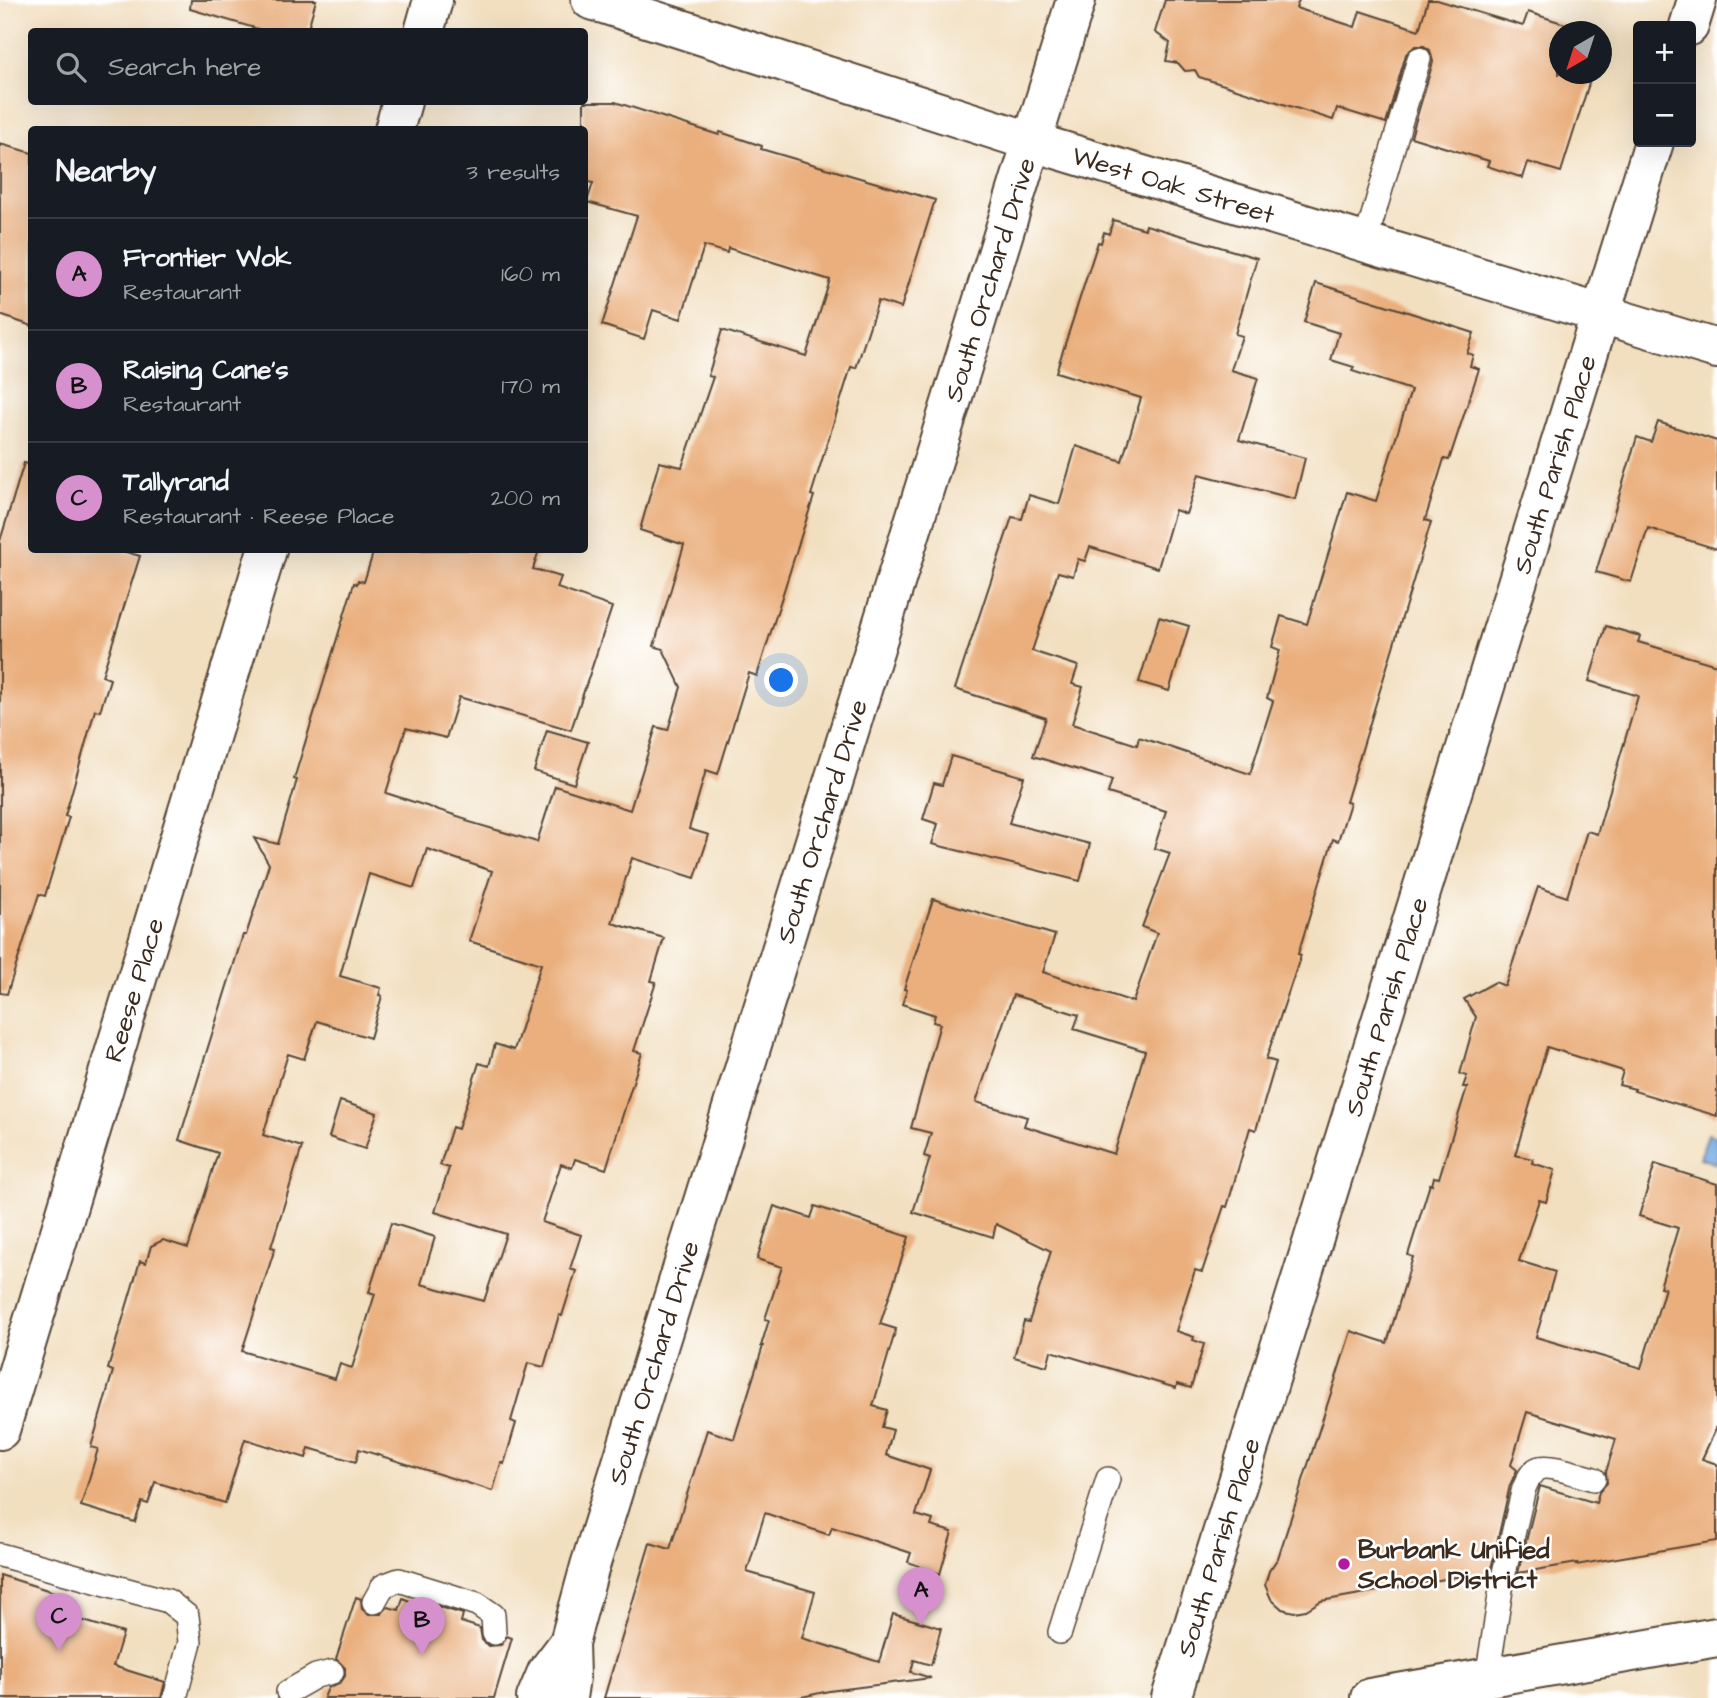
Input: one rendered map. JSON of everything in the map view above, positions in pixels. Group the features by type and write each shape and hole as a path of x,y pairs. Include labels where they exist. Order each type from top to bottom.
{"street":[{"path":"425,28 433,0"},
{"name":"West Oak Street","path":"591,0 1033,142 1717,349"},
{"name":"South Orchard Drive","path":"567,1698 570,1677 569,1643 590,1566 1076,0"},
{"path":"1691,21 1697,0"},
{"path":"395,126 401,105"},
{"name":"South Parish Place","path":"1171,1698 1652,147"},
{"name":"Reese Place","path":"0,1430 266,553"},
{"path":"1370,1698 1717,1637"},
{"name":"South Orchard Drive","path":"537,1698 547,1672 569,1643"}],"lane":[{"path":"1365,243 1419,59"},
{"path":"1486,1678 1503,1577 1524,1489 1530,1476 1536,1469 1546,1467 1594,1479"},
{"path":"1059,1632 1108,1479"},
{"path":"0,1555 168,1601 187,1616 190,1642 175,1698"},
{"path":"374,1602 383,1586 399,1580 477,1604 493,1615 494,1633"},
{"path":"288,1692 316,1676 332,1672"}],"water":[{"path":"1708,1134 1717,1137 1717,1164 1700,1158"}],"building":[{"path":"191,0 316,0 308,28 254,28 190,9"},
{"path":"1165,0 1299,0 1296,8 1355,27 1360,11 1419,30 1428,0 1437,0 1523,26 1528,12 1556,21 1549,21 1549,84 1589,84 1561,172 1528,162 1523,178 1487,166 1489,161 1411,137 1433,62 1430,50 1424,46 1415,46 1406,54 1386,123 1337,108 1333,120 1199,77 1195,70 1185,71 1178,63 1166,61 1170,43 1155,32"},
{"path":"588,102 615,102 719,135 720,132 762,146 761,149 935,200 901,308 878,301 856,368 851,367 811,495 814,496 757,676 749,673 718,774 706,770 689,829 709,835 695,878 632,858 612,923 664,938 651,981 656,982 634,1051 642,1053 606,1169 575,1159 572,1168 561,1164 542,1222 581,1235 570,1269 576,1271 562,1316 559,1315 544,1367 528,1363 511,1421 516,1423 493,1491 359,1449 356,1462 309,1448 306,1458 245,1439 225,1503 155,1482 148,1504 142,1502 135,1522 81,1506 98,1449 91,1447 113,1371 108,1369 140,1261 146,1263 151,1246 163,1240 188,1248 218,1153 179,1140 243,935 246,935 269,864 254,838 278,844 297,780 294,779 354,583 357,584 358,580 364,582 373,553 538,553 533,569 561,577 557,588 612,607 571,730 459,697 446,738 406,728 386,793 537,842 555,786 630,810 656,727 668,730 681,687 663,649 654,646 684,545 640,530 659,462 682,467 713,377 708,376 722,330 806,356 830,280 728,248 727,253 704,246 681,319 653,310 644,339 602,325 637,216 588,202 593,183 588,182 588,126 584,126 584,105 588,105","holes":["427,849 492,871 469,941 541,964 514,1050 495,1044 489,1066 479,1063 458,1129 452,1127 440,1165 449,1168 435,1212 506,1234 484,1301 421,1284 435,1237 391,1223 369,1292 375,1294 352,1368 340,1364 335,1379 242,1351 275,1248 271,1247 302,1147 263,1135 288,1054 304,1059 317,1021 370,1038 382,996 379,995 381,988 340,976 369,874 414,888"]},
{"path":"0,144 28,152 28,325 0,315"},
{"path":"1113,220 1145,229 1146,225 1257,258 1235,334 1242,336 1231,370 1258,378 1239,440 1305,458 1295,499 1199,474 1186,514 1175,510 1158,568 1090,547 1085,561 1078,559 1073,576 1058,572 1032,651 1078,666 1072,684 1083,687 1072,724 1137,745 1139,737 1250,774 1273,701 1267,698 1280,650 1272,647 1281,616 1307,624 1347,492 1376,501 1411,390 1352,371 1354,367 1331,360 1339,333 1304,322 1316,283 1474,333 1467,353 1473,355 1470,366 1479,369 1449,460 1444,459 1425,520 1431,522 1346,802 1350,803 1338,841 1333,839 1298,954 1301,955 1266,1059 1276,1062 1256,1130 1250,1128 1227,1207 1224,1206 1202,1272 1195,1270 1176,1331 1194,1337 1193,1340 1204,1344 1191,1388 1177,1384 1176,1388 1051,1351 1047,1366 1014,1357 1024,1321 1029,1322 1051,1251 996,1224 993,1237 913,1212 930,1158 924,1156 931,1133 911,1128 940,1024 933,1022 935,1015 902,1004 907,990 904,989 933,899 1055,935 1043,972 1133,1002 1157,933 1142,927 1170,853 1154,848 1166,811 1108,793 1112,780 1033,756 1046,718 955,689 1012,517 1022,519 1029,495 1059,504 1076,446 1122,461 1141,398 1056,372 1098,242 1101,243 1104,232 1109,234","holes":["1013,995 1079,1015 1074,1029 1145,1051 1114,1154 1024,1126 1027,1117 976,1102"]},
{"path":"1658,422 1717,441 1717,549 1648,528 1631,582 1596,572 1637,437 1651,442"},
{"path":"24,463 28,464 28,553 130,553 140,556 102,676 110,679 100,711 95,710 65,816 69,817 45,896 39,894 7,994 0,993 0,541"},
{"path":"1159,617 1189,626 1169,691 1139,682"},
{"path":"1606,626 1640,636 1638,642 1717,665 1717,1116 1619,1085 1623,1071 1547,1047 1515,1155 1533,1159 1532,1163 1555,1170 1546,1202 1539,1200 1519,1261 1555,1272 1536,1337 1641,1368 1665,1288 1660,1287 1678,1228 1639,1216 1655,1164 1717,1184 1717,1426 1702,1459 1717,1464 1717,1541 1518,1573 1540,1486 1596,1503 1599,1492 1607,1483 1606,1472 1616,1439 1527,1412 1511,1465 1517,1470 1510,1485 1489,1578 1479,1580 1467,1575 1321,1601 1306,1610 1294,1612 1282,1609 1271,1599 1265,1585 1269,1571 1278,1558 1351,1331 1387,1343 1413,1257 1408,1255 1430,1184 1432,1185 1434,1177 1439,1178 1467,1087 1463,1087 1467,1076 1460,1074 1476,1017 1464,999 1495,982 1505,986 1538,887 1567,897 1587,831 1597,834 1638,696 1589,681"},
{"path":"547,730 588,742 574,784 534,771"},
{"path":"951,756 1024,777 1009,823 1090,844 1080,881 932,844 938,824 923,819 934,783 942,785"},
{"path":"340,1101 377,1113 365,1149 329,1137"},
{"path":"774,1206 811,1218 815,1206 909,1237 880,1324 896,1329 873,1406 887,1410 882,1427 893,1430 886,1455 930,1470 916,1515 933,1520 931,1526 952,1532 940,1574 908,1562 911,1553 832,1527 829,1535 765,1513 747,1572 815,1592 802,1638 879,1662 893,1614 941,1628 931,1665 914,1660 911,1672 931,1678 829,1691 797,1698 604,1698 650,1543 670,1549 707,1430 734,1439 763,1346 769,1320 765,1319 782,1267 757,1259"},
{"path":"0,1575 60,1594 55,1612 123,1633 113,1666 165,1682 161,1698 0,1698"},
{"path":"356,1597 361,1599 362,1609 368,1614 381,1614 388,1607 399,1610 403,1598 463,1614 461,1622 480,1628 482,1640 488,1646 501,1645 507,1636 512,1638 494,1698 324,1698 328,1688 341,1682 345,1676 345,1668 336,1659"}],"place":[{"name":"Burbank Unified School District","path":"1344,1564"},
{"name":"Frontier Wok","path":"921,1625"},
{"name":"Tallyrand","path":"59,1651"},
{"name":"Raising Cane's","path":"422,1655"}]}
